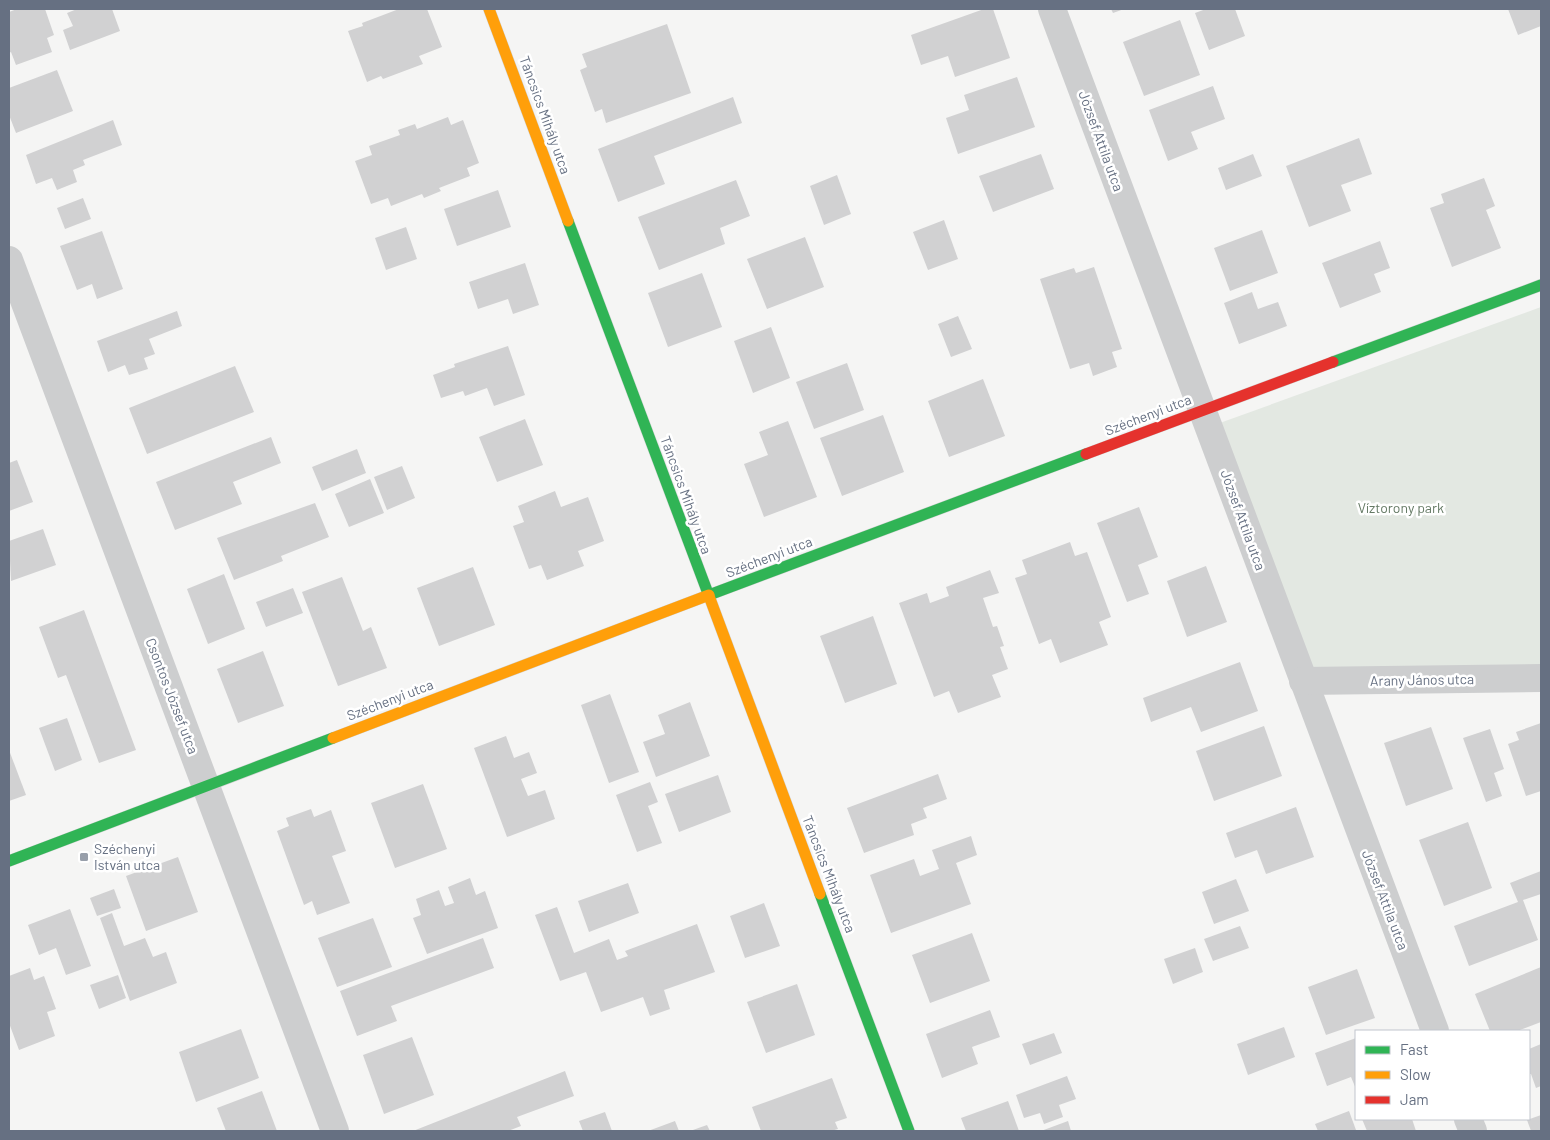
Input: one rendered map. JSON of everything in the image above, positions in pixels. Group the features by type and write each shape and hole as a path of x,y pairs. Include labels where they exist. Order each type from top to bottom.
{"street":[{"name":"Táncsics Mihály utca","path":"489,9 909,1131"},
{"name":"József Attila utca","path":"1052,9 1435,1030"},
{"name":"Csontos József utca","path":"9,260 335,1131"},
{"name":"Széchenyi utca","path":"9,861 708,596 1541,285"},
{"name":"Arany János utca","path":"1303,682 1541,678"}],"green space":[{"name":"Víztorony park","path":"1541,307 1541,666 1313,668 1217,424"}],"building":[{"path":"17,9 45,9 54,35 47,38 52,52 16,65 11,52 9,53 9,12"},
{"path":"77,9 112,9 120,31 70,50 63,30 73,26 67,13"},
{"path":"399,9 427,9 442,47 419,56 423,64 383,79 381,76 367,82 348,31 363,26 362,23"},
{"path":"984,9 993,9 1010,58 955,77 948,56 921,65 911,35"},
{"path":"1111,9 1124,9 1113,13"},
{"path":"1206,9 1235,9 1245,36 1209,50 1195,13"},
{"path":"1508,9 1541,9 1541,26 1518,35"},
{"path":"1180,20 1200,75 1144,96 1123,42"},
{"path":"667,24 691,93 606,123 602,109 595,112 580,70 587,67 582,54"},
{"path":"57,70 73,111 16,133 9,115 9,88"},
{"path":"1017,77 1035,127 958,154 946,118 969,110 964,95"},
{"path":"1213,86 1225,119 1191,132 1198,149 1168,161 1149,110"},
{"path":"733,97 742,123 654,156 665,184 618,202 598,149"},
{"path":"448,117 451,125 463,120 479,163 467,168 470,176 439,188 441,191 424,198 422,194 391,206 388,198 371,204 355,161 372,155 369,146 400,135 398,130 415,124 417,129"},
{"path":"113,120 122,145 83,160 85,165 73,170 77,182 57,190 52,178 36,184 26,155"},
{"path":"1359,138 1372,174 1341,185 1351,211 1309,227 1286,166"},
{"path":"1041,154 1054,189 993,212 979,176"},
{"path":"1253,154 1262,176 1226,190 1218,168"},
{"path":"837,175 851,214 824,225 810,186"},
{"path":"1484,178 1495,206 1486,210 1501,248 1452,267 1430,208 1444,203 1441,194"},
{"path":"736,180 750,216 720,228 725,244 659,270 638,217"},
{"path":"498,190 511,227 457,246 444,209"},
{"path":"83,198 91,219 65,229 57,208"},
{"path":"944,220 958,259 928,270 913,232"},
{"path":"406,227 417,259 386,270 375,238"},
{"path":"1262,230 1278,273 1230,291 1214,248"},
{"path":"102,231 123,289 97,299 92,284 77,290 60,246"},
{"path":"805,237 824,287 767,309 747,259"},
{"path":"1380,241 1390,268 1374,274 1381,292 1340,308 1322,263"},
{"path":"525,263 539,305 513,314 508,299 478,309 469,282"},
{"path":"1094,267 1122,349 1112,352 1117,367 1093,376 1089,363 1070,369 1040,279 1074,268 1076,273"},
{"path":"702,273 722,327 668,347 648,293"},
{"path":"1252,292 1258,309 1278,302 1287,326 1239,344 1224,303"},
{"path":"177,311 182,326 149,339 155,354 144,358 148,369 129,375 125,365 108,372 97,341"},
{"path":"958,316 972,349 951,357 938,324"},
{"path":"771,327 790,378 753,393 734,341"},
{"path":"508,346 525,395 494,406 487,388 465,396 463,391 441,398 433,375 455,367 454,364"},
{"path":"847,363 864,410 814,429 796,382"},
{"path":"235,366 254,412 147,454 129,408"},
{"path":"983,379 1005,436 949,457 928,401"},
{"path":"883,415 904,472 842,496 820,438"},
{"path":"525,419 543,465 497,482 479,437"},
{"path":"788,421 817,497 764,517 744,464 768,455 759,432"},
{"path":"271,437 281,463 233,482 242,504 175,530 156,482"},
{"path":"357,449 366,473 322,491 312,467"},
{"path":"17,460 33,502 9,511 9,463"},
{"path":"402,466 415,498 387,510 374,477"},
{"path":"370,479 384,513 349,527 335,494"},
{"path":"555,491 561,507 588,497 604,541 578,551 584,566 547,580 541,565 529,569 513,526 524,522 518,506"},
{"path":"315,503 329,537 281,556 283,561 234,580 217,538"},
{"path":"1139,507 1158,557 1138,565 1149,594 1127,602 1097,523"},
{"path":"43,529 56,565 11,581 9,541"},
{"path":"1070,542 1075,556 1087,552 1111,617 1099,622 1108,645 1060,663 1051,639 1039,644 1015,578 1027,574 1022,560"},
{"path":"1206,566 1227,622 1187,637 1167,581"},
{"path":"473,567 495,625 439,646 417,588"},
{"path":"990,570 999,593 983,598 993,627 997,626 1004,646 1000,647 1008,669 992,675 1001,697 958,713 949,691 934,697 899,603 927,593 930,603 949,596 946,587"},
{"path":"224,574 245,629 208,644 187,589"},
{"path":"342,577 363,631 371,627 387,668 338,686 302,592"},
{"path":"293,588 303,613 266,627 256,602"},
{"path":"84,610 136,750 99,763 66,675 58,678 39,627"},
{"path":"873,616 897,684 845,703 820,636"},
{"path":"263,651 284,706 238,723 217,669"},
{"path":"1240,662 1258,711 1201,732 1191,707 1151,722 1143,698"},
{"path":"610,694 639,772 609,783 581,705"},
{"path":"690,702 710,756 656,777 643,742 665,734 658,715"},
{"path":"67,718 82,760 55,771 39,728"},
{"path":"1541,723 1541,791 1526,796 1508,744 1519,740 1516,732"},
{"path":"1264,726 1282,776 1214,801 1196,751"},
{"path":"1431,727 1453,789 1406,806 1384,743"},
{"path":"1490,729 1504,769 1494,773 1502,796 1486,802 1463,738"},
{"path":"506,736 514,758 529,752 537,773 521,779 528,796 545,790 555,819 507,837 474,748"},
{"path":"9,750 26,795 9,801"},
{"path":"938,774 947,799 923,808 927,818 911,824 914,835 864,853 847,808"},
{"path":"718,775 731,812 679,832 665,794"},
{"path":"650,782 658,802 648,806 662,843 637,852 616,795"},
{"path":"423,784 447,849 395,868 371,803"},
{"path":"1296,807 1314,857 1266,874 1257,850 1235,858 1226,833"},
{"path":"311,809 314,817 331,810 346,851 332,856 350,903 317,915 312,901 304,905 277,831 289,826 286,818"},
{"path":"1468,822 1492,888 1444,906 1419,840"},
{"path":"971,836 977,855 956,863 971,904 891,933 870,875 914,859 920,876 939,869 932,850"},
{"path":"178,857 198,912 146,931 126,876"},
{"path":"1541,871 1541,894 1523,900 1538,940 1469,966 1454,926 1518,902 1510,883"},
{"path":"470,878 476,895 485,891 498,928 427,954 413,918 421,915 416,899 439,890 445,906 454,903 448,887"},
{"path":"1236,879 1249,911 1214,924 1202,892"},
{"path":"628,883 639,913 589,932 578,901"},
{"path":"114,889 121,908 97,916 90,898"},
{"path":"764,903 780,946 745,958 730,916"},
{"path":"557,907 574,953 609,939 617,960 628,956 625,951 697,924 715,972 664,990 670,1009 650,1016 643,997 601,1012 586,972 560,981 535,915"},
{"path":"70,909 91,966 66,975 56,948 39,955 28,925"},
{"path":"112,913 124,946 145,938 153,957 166,952 177,983 130,1001 100,918"},
{"path":"373,918 392,967 337,987 318,938"},
{"path":"1240,926 1249,948 1213,961 1204,939"},
{"path":"972,933 990,981 930,1003 912,955"},
{"path":"483,938 494,968 391,1006 397,1021 357,1036 340,991"},
{"path":"1195,948 1203,972 1173,984 1164,959"},
{"path":"1541,967 1541,1022 1520,1030 1490,1030 1475,994"},
{"path":"30,968 34,980 44,976 56,1009 47,1012 55,1036 19,1050 9,1023 9,976"},
{"path":"1357,969 1375,1018 1326,1035 1308,987"},
{"path":"118,975 126,998 99,1009 90,985"},
{"path":"797,984 815,1035 766,1053 747,1002"},
{"path":"990,1010 1000,1037 972,1047 978,1064 942,1078 926,1034"},
{"path":"1284,1027 1295,1057 1248,1075 1237,1044"},
{"path":"241,1029 259,1078 196,1102 179,1052"},
{"path":"1054,1033 1062,1053 1030,1065 1022,1044"},
{"path":"412,1037 434,1095 384,1114 363,1055"},
{"path":"1355,1038 1355,1087 1351,1077 1327,1086 1315,1053"},
{"path":"1541,1044 1541,1086 1536,1088 1530,1074 1530,1049"},
{"path":"565,1071 574,1096 517,1117 521,1126 508,1131 413,1131"},
{"path":"1067,1076 1076,1099 1059,1105 1063,1117 1044,1124 1040,1113 1024,1118 1016,1095"},
{"path":"832,1078 847,1118 835,1122 838,1129 831,1131 761,1131 752,1107"},
{"path":"262,1091 277,1131 226,1131 217,1108"},
{"path":"1008,1101 1019,1131 966,1131 961,1118"},
{"path":"1349,1111 1356,1130 1318,1131 1315,1124"},
{"path":"605,1112 612,1131 583,1131 579,1121"},
{"path":"1541,1115 1541,1131 1531,1131 1527,1120"},
{"path":"1362,1120 1412,1120 1416,1131 1367,1131"},
{"path":"675,1121 679,1131 648,1131"},
{"path":"1068,1121 1071,1131 1041,1131"},
{"path":"707,1125 710,1131 690,1131"}],"traffic: fast":[{"path":"568,221 709,596"},
{"path":"1333,362 1541,285"},
{"path":"709,595 1086,454"},
{"path":"9,861 333,738"},
{"path":"820,894 909,1131"}],"traffic: slow":[{"path":"489,9 568,221"},
{"path":"333,738 709,595"},
{"path":"709,596 820,894"}],"traffic: jam":[{"path":"1086,454 1333,362"}],"place":[{"name":"Széchenyi István utca","path":"84,857"}]}
